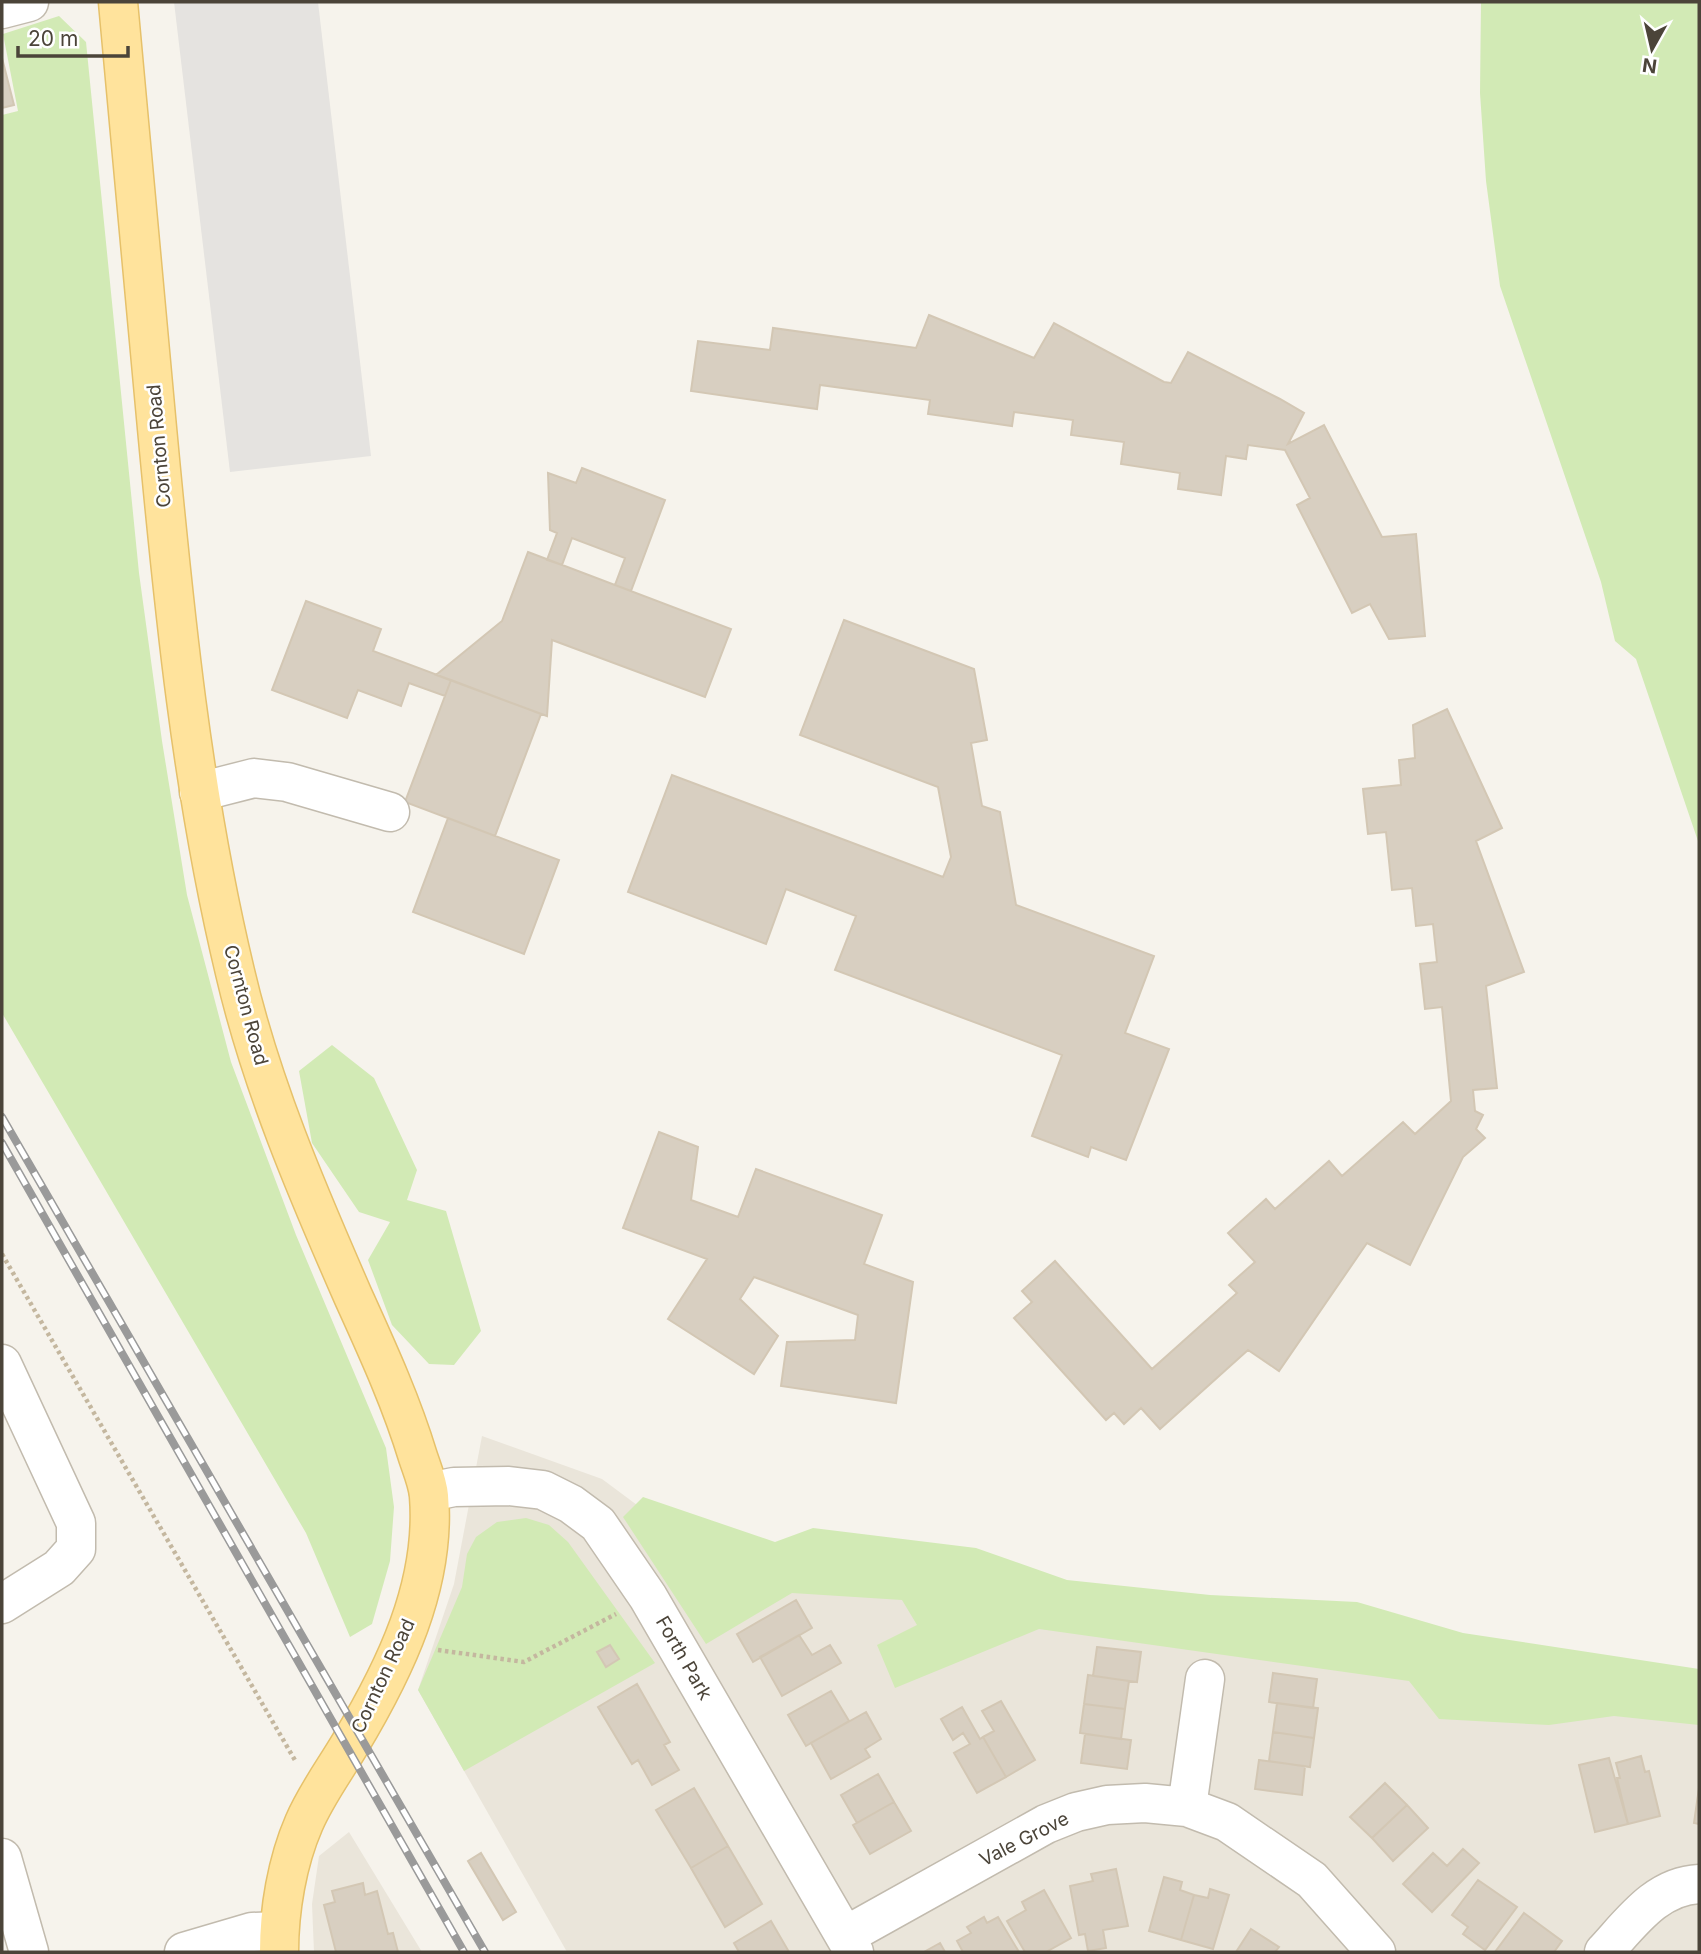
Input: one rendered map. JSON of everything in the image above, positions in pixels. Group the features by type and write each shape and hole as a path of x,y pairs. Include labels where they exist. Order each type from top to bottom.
{"main road":[{"name":"Cornton Road","path":"118,2 170,567 199,792 235,973 262,1066 307,1191 405,1412 429,1492 428,1554 418,1600 401,1645 358,1730 318,1794 302,1826 292,1858 279,1942"}],"street":[{"path":"2,9 29,2"},
{"path":"199,792 254,778 276,780 390,812"},
{"path":"2,1363 76,1523 76,1549 59,1568 2,1604"},
{"name":"Forth Park","path":"429,1492 454,1487 509,1486 543,1490 571,1504 598,1524 648,1597 850,1944"},
{"path":"1187,1807 1205,1679"},
{"name":"Vale Grove","path":"850,1944 1046,1824 1076,1812 1107,1805 1145,1803 1187,1807 1227,1822 1312,1880 1376,1952"},
{"path":"2,1858 29,1952"},
{"path":"1604,1952 1653,1900 1685,1885 1699,1884"},
{"path":"184,1952 252,1932 279,1942"}],"path":[{"path":"2,1254 298,1766 318,1794"},
{"path":"401,1645 524,1662 648,1597"}],"shaded area":[{"path":"174,2 318,2 371,456 230,472"},
{"path":"482,1436 602,1479 711,1560 1699,1698 1699,1952 567,1952 418,1690 454,1584"},
{"path":"349,1832 422,1952 314,1952 312,1904 319,1856"}],"green space":[{"path":"1481,2 1699,2 1699,844 1636,659 1615,641 1601,582 1500,286 1486,181 1480,93"},
{"path":"59,16 86,42 139,573 187,895 231,1062 296,1235 386,1448 394,1507 390,1561 372,1624 350,1637 306,1533 2,1013 2,115 18,111 3,34"},
{"path":"332,1045 374,1078 417,1170 407,1200 446,1211 481,1331 454,1365 429,1364 392,1325 368,1260 390,1222 359,1212 312,1143 299,1071"},
{"path":"643,1497 775,1542 813,1528 976,1548 1067,1580 1210,1595 1357,1602 1463,1633 1699,1669 1699,1725 1614,1716 1549,1725 1439,1719 1409,1681 1039,1629 895,1688 877,1645 917,1625 902,1600 792,1593 706,1644 623,1517"},
{"path":"526,1518 549,1525 568,1542 655,1663 464,1771 418,1690 462,1587 467,1554 476,1537 497,1522"}],"building":[{"path":"2,58 14,105 2,108"},
{"path":"929,315 1034,358 1054,323 1164,382 1171,383 1188,352 1304,413 1288,444 1324,425 1382,537 1416,534 1425,636 1389,639 1370,604 1352,613 1297,505 1310,498 1285,450 1248,445 1246,459 1226,456 1221,495 1178,489 1180,473 1121,464 1124,442 1071,435 1073,420 1014,412 1012,426 928,414 930,400 820,385 817,409 691,391 698,341 770,350 773,328 916,348"},
{"path":"582,468 665,500 631,591 615,585 625,558 572,538 562,565 547,560 557,533 550,530 548,473 576,483"},
{"path":"528,552 731,629 705,697 552,640 547,716 436,675 502,621"},
{"path":"306,601 381,629 373,651 451,680 445,696 409,683 401,706 358,690 347,718 272,690"},
{"path":"844,620 974,669 987,740 971,743 982,806 1000,812 1016,905 1154,956 1125,1033 1169,1049 1126,1160 1091,1147 1088,1157 1032,1136 1062,1055 835,970 856,916 786,889 766,944 628,892 672,775 943,877 951,857 938,787 800,735"},
{"path":"451,680 541,714 495,836 405,802"},
{"path":"1447,709 1502,828 1476,841 1524,972 1486,986 1497,1088 1473,1090 1475,1111 1483,1115 1476,1129 1485,1138 1463,1157 1410,1265 1367,1243 1279,1371 1248,1350 1160,1429 1141,1408 1124,1424 1114,1413 1106,1420 1014,1318 1032,1302 1022,1291 1055,1261 1152,1369 1237,1293 1229,1285 1255,1262 1228,1233 1266,1199 1275,1209 1329,1161 1342,1176 1403,1122 1415,1134 1451,1101 1442,1007 1425,1009 1420,964 1437,962 1433,924 1416,926 1412,888 1392,890 1386,832 1368,834 1363,789 1401,785 1399,760 1415,758 1413,725"},
{"path":"448,818 559,860 524,954 413,912"},
{"path":"659,1132 698,1147 691,1200 738,1217 756,1169 882,1215 864,1264 913,1282 896,1403 781,1386 787,1342 855,1340 858,1315 754,1277 740,1299 778,1336 754,1374 668,1319 707,1259 623,1228"},
{"path":"796,1600 812,1628 753,1662 737,1634"},
{"path":"799,1635 812,1655 830,1645 841,1663 782,1696 760,1657"},
{"path":"610,1645 619,1659 606,1667 597,1652"},
{"path":"1097,1647 1141,1652 1137,1682 1093,1676"},
{"path":"1273,1673 1317,1679 1313,1708 1269,1702"},
{"path":"1088,1675 1129,1681 1125,1709 1084,1704"},
{"path":"637,1684 670,1742 664,1745 679,1770 652,1785 638,1760 632,1764 598,1707"},
{"path":"831,1691 849,1721 806,1746 788,1715"},
{"path":"1001,1701 1035,1760 1006,1777 983,1737 994,1731 982,1711"},
{"path":"1277,1703 1318,1708 1314,1738 1273,1732"},
{"path":"1084,1704 1125,1709 1121,1739 1080,1733"},
{"path":"962,1707 1006,1777 977,1793 954,1753 970,1744 963,1733 953,1740 941,1719"},
{"path":"866,1712 881,1739 865,1749 870,1757 831,1779 811,1743"},
{"path":"1273,1732 1314,1738 1310,1767 1269,1761"},
{"path":"1085,1734 1131,1740 1127,1769 1081,1763"},
{"path":"1641,1756 1645,1772 1649,1771 1660,1816 1628,1824 1616,1763"},
{"path":"1609,1758 1628,1824 1595,1832 1579,1765"},
{"path":"1259,1760 1305,1766 1302,1795 1255,1789"},
{"path":"878,1774 894,1802 857,1823 841,1795"},
{"path":"1385,1783 1407,1805 1372,1838 1350,1817"},
{"path":"694,1788 728,1846 691,1868 656,1810"},
{"path":"1699,1788 1699,1824 1694,1823"},
{"path":"894,1802 911,1831 870,1854 853,1825"},
{"path":"1407,1805 1428,1828 1393,1861 1372,1838"},
{"path":"728,1846 762,1904 725,1927 691,1868"},
{"path":"1463,1849 1479,1863 1432,1912 1403,1884 1433,1853 1447,1866"},
{"path":"481,1853 516,1912 503,1920 468,1861"},
{"path":"1116,1869 1128,1926 1103,1930 1106,1948 1088,1951 1085,1934 1079,1935 1070,1886 1093,1881 1091,1874"},
{"path":"1164,1877 1182,1882 1180,1890 1194,1895 1181,1940 1149,1931"},
{"path":"1478,1880 1517,1907 1485,1950 1463,1934 1468,1927 1452,1915"},
{"path":"363,1883 365,1895 377,1891 388,1934 393,1933 398,1952 336,1952 324,1905 335,1902 332,1891"},
{"path":"1210,1889 1229,1895 1213,1949 1181,1940 1194,1895 1208,1898"},
{"path":"1044,1890 1071,1938 1046,1952 1025,1952 1007,1921 1026,1910 1022,1902"},
{"path":"1524,1913 1562,1941 1554,1952 1495,1952"},
{"path":"984,1917 987,1923 998,1917 1019,1952 963,1952 957,1941 971,1933 967,1927"},
{"path":"771,1921 789,1952 739,1952 734,1943"},
{"path":"1251,1929 1279,1947 1275,1952 1236,1952"},
{"path":"940,1943 945,1952 924,1952"}],"railway":[{"path":"2,1117 485,1952"},
{"path":"2,1143 464,1952"}]}
